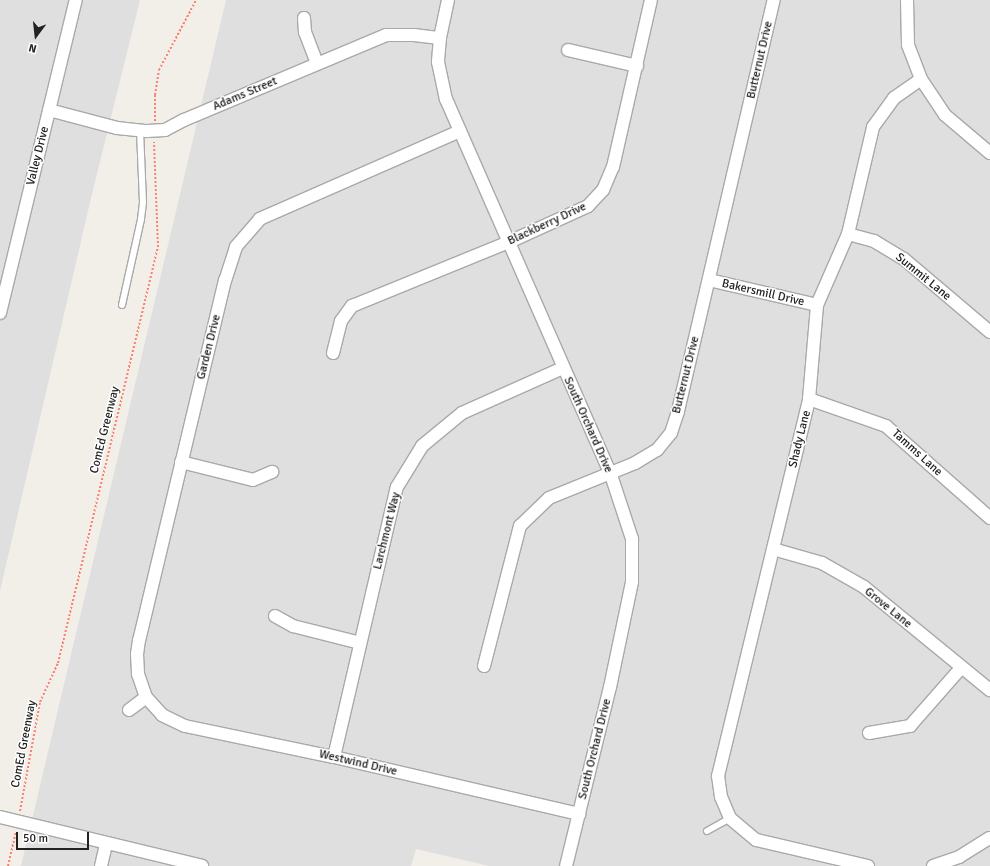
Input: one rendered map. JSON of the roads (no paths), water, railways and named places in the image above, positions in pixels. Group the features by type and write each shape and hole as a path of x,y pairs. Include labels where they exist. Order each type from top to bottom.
{"street":[{"name":"Valley Drive","path":"0,313 3,289 76,0"},
{"name":"South Orchard Drive","path":"448,0 440,38 438,62 446,99 610,472 632,539 632,582 610,687 566,866"},
{"name":"Blackberry Drive","path":"333,353 341,321 352,306 509,242 588,206 603,190 614,167 651,0"},
{"name":"Butternut Drive","path":"484,666 520,526 549,498 635,463 657,450 671,433 678,410 709,280 774,0"},
{"path":"906,0 908,45 921,79 945,115 990,153"},
{"path":"304,18 305,32 317,63"},
{"name":"Adams Street","path":"49,110 117,128 155,131 165,130 184,120 386,35 414,35 440,38"},
{"path":"568,50 637,66"},
{"name":"Shady Lane","path":"730,818 721,797 718,776 809,399 817,305 848,234 873,127 894,98 921,79"},
{"name":"Garden Drive","path":"146,697 138,674 137,654 225,280 236,247 260,219 460,131"},
{"name":"Summit Lane","path":"848,234 874,241 904,259 990,332"},
{"name":"Bakersmill Drive","path":"709,280 817,305"},
{"name":"Larchmont Way","path":"334,757 397,487 422,446 462,413 563,368"},
{"name":"Tamms Lane","path":"809,399 886,426 990,518"},
{"path":"181,462 253,480 272,472"},
{"name":"Grove Lane","path":"773,550 822,563 864,587 961,668 990,690"},
{"path":"275,616 293,626 360,643"},
{"path":"870,733 910,726 961,668"},
{"path":"129,710 146,697"},
{"name":"Westwind Drive","path":"146,697 162,715 185,726 334,757 579,814"},
{"path":"0,817 106,844 202,866"},
{"path":"730,818 756,840 868,866"},
{"path":"933,866 959,856 990,838"},
{"path":"101,866 106,844"}],"lane":[{"path":"122,305 143,202 140,130"},
{"path":"707,831 730,818"}]}
